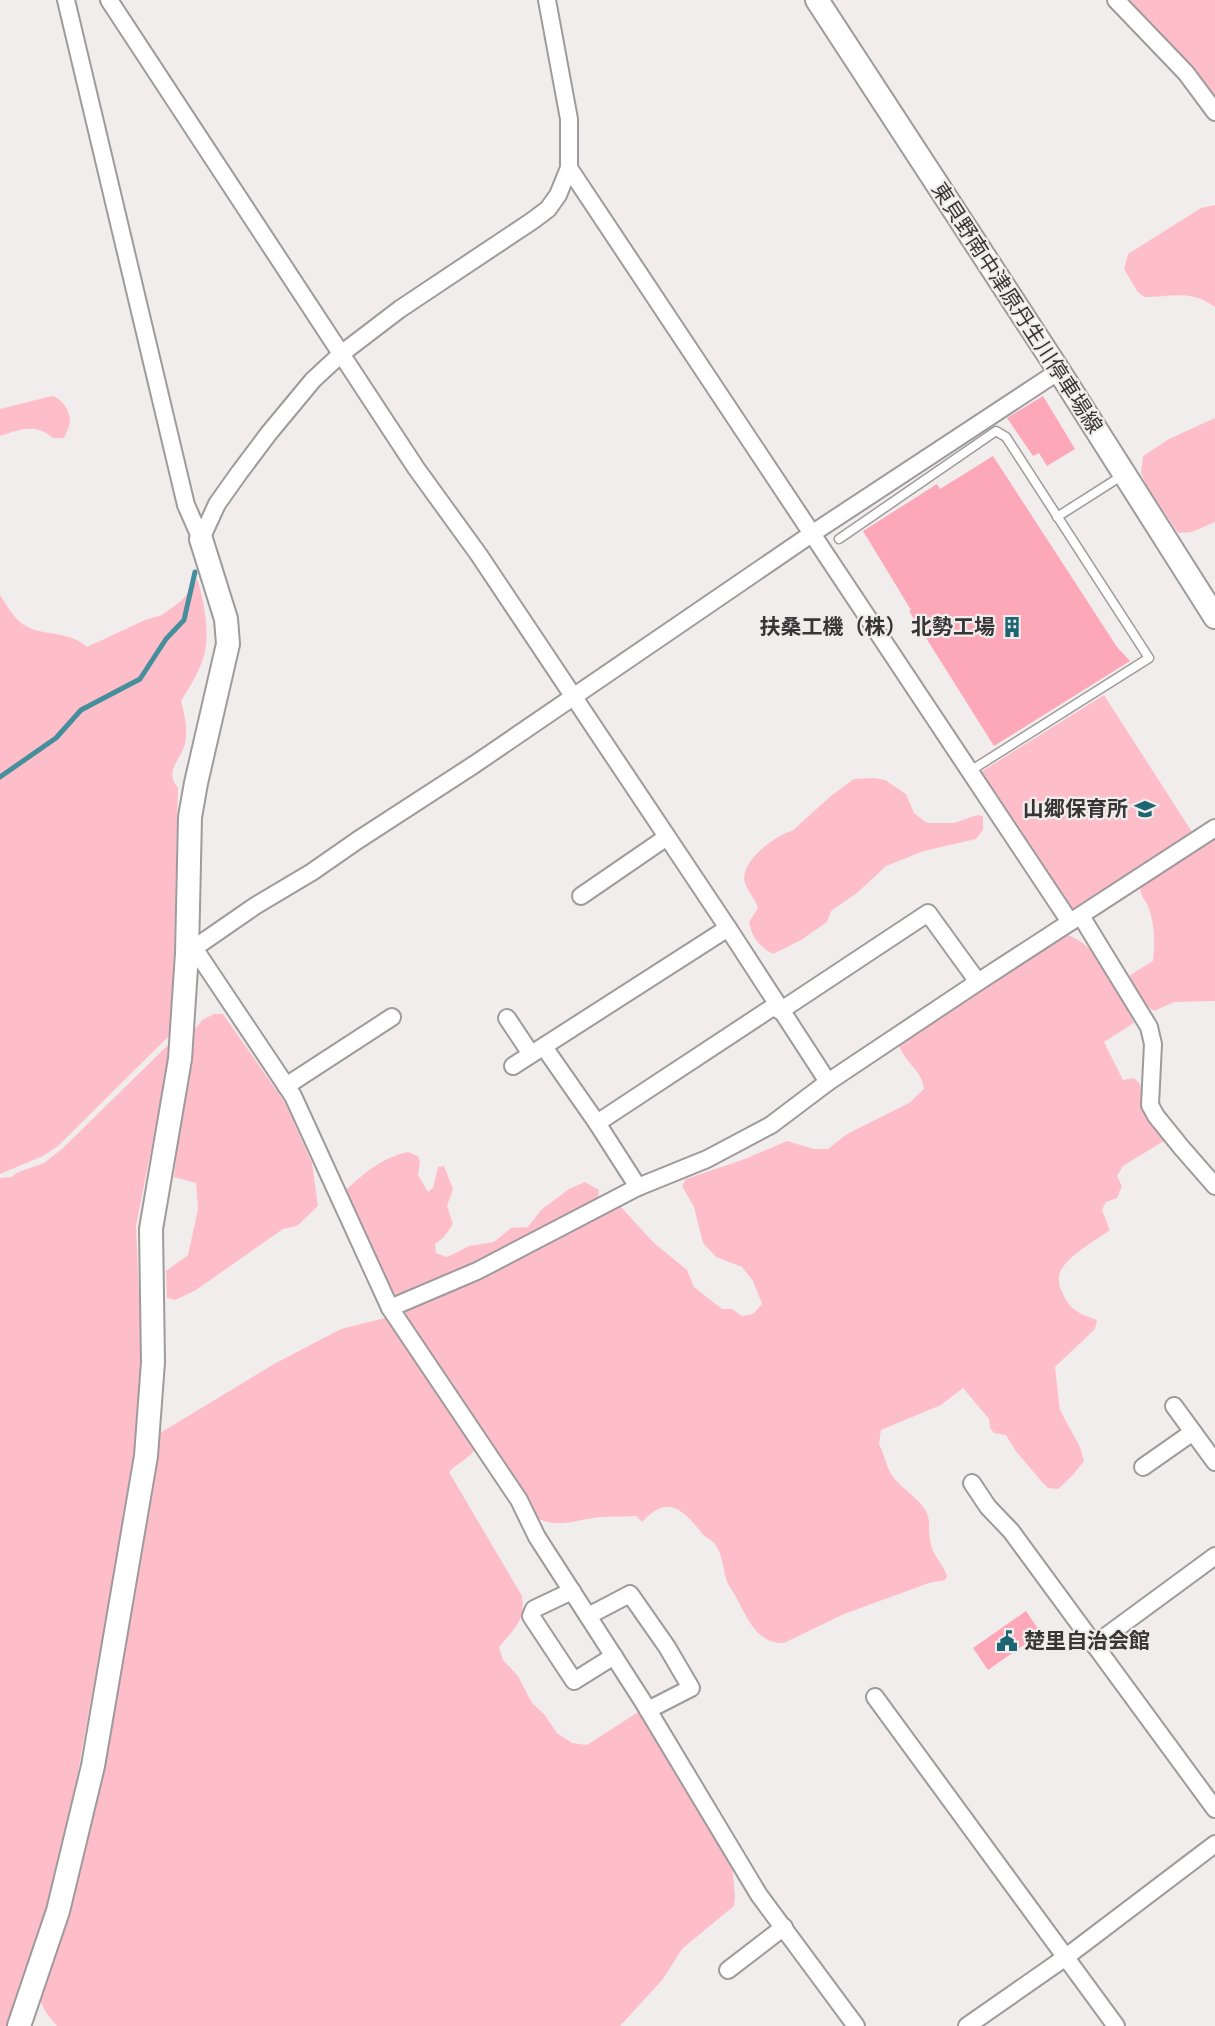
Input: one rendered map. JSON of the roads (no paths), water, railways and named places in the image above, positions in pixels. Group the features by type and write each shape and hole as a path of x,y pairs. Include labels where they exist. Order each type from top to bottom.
{"street":[{"path":"19,2026 58,1911 93,1766 146,1456 153,1362 151,1229 180,1059 190,951 190,817 228,644 226,619 201,539 186,505 66,0"},
{"path":"109,0 416,468 479,555 828,1082"},
{"path":"201,539 217,504 269,433 313,380 341,354 400,309 548,209 558,195 569,168 569,119 547,0"},
{"name":"東貝野南中津原丹生川停車場線","path":"817,0 1059,371 1215,617"},
{"path":"1116,0 1186,73 1215,112"},
{"path":"569,168 970,771 1149,1028 1153,1044 1150,1105 1156,1116 1215,1186"},
{"path":"190,951 255,906 312,872 476,764 813,533 1059,371"},
{"path":"390,1308 477,1271 638,1187 707,1159 771,1125 828,1082 1215,828"},
{"path":"581,896 667,837"},
{"path":"597,1123 928,913 978,982"},
{"path":"513,1066 728,928"},
{"path":"190,951 293,1096 390,1308 519,1500 537,1537 648,1710 759,1895 855,2026"},
{"path":"286,1086 392,1017"},
{"path":"507,1018 538,1051 597,1123 638,1187"},
{"path":"1174,1406 1215,1462"},
{"path":"1143,1467 1193,1432"},
{"path":"972,1483 988,1507 1011,1531 1215,1809"},
{"path":"1094,1645 1215,1556"},
{"path":"572,1591 534,1609 531,1616 574,1681 614,1656"},
{"path":"588,1616 630,1594 667,1647 691,1688 648,1710"},
{"path":"875,1697 1116,2026"},
{"path":"967,2026 1066,1957 1215,1844"},
{"path":"728,1970 784,1928"}],"lane":[{"path":"839,539 996,431 1006,437 1149,658 970,771"},
{"path":"1057,517 1124,474"}],"waterway":[{"path":"0,777 56,738 81,710 140,679 166,639 184,620 195,572"}],"place":[{"name":"扶桑工機（株） 北勢工場","path":"1012,627"},
{"name":"山郷保育所","path":"1145,809"},
{"name":"楚里自治会館","path":"1007,1641"}]}
